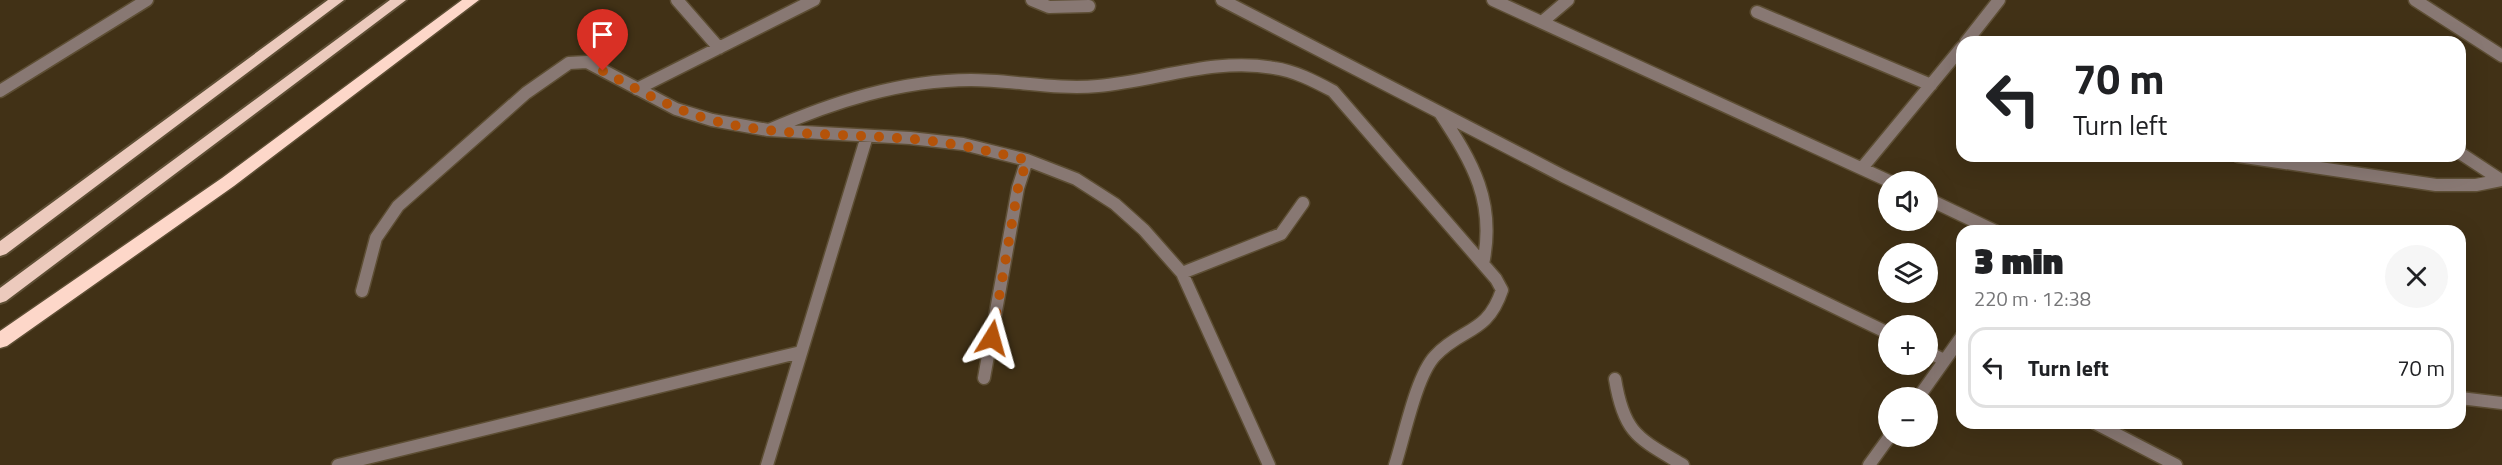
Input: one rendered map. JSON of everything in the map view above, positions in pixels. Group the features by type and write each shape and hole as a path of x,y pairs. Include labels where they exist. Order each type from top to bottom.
{"highway":[{"path":"0,250 337,0"},
{"path":"0,297 399,0"},
{"path":"0,341 228,182 472,0"}],"street":[{"path":"0,91 147,0"},
{"path":"677,0 719,48"},
{"path":"1032,0 1049,7 1089,6"},
{"path":"1222,0 1563,176 1878,328"},
{"path":"1493,0 1878,176"},
{"path":"1542,22 1568,0"},
{"path":"1971,36 1999,0"},
{"path":"2415,0 2502,56"},
{"path":"637,89 807,1"},
{"path":"1756,12 1931,85"},
{"path":"1862,168 1956,58"},
{"path":"362,291 376,238 398,206 526,93 562,67 578,61 587,62 676,109 712,120 768,130 963,144 1027,160 1076,179 1115,204 1144,230 1182,273 1269,465"},
{"path":"768,130 826,106 932,82 971,80 1097,86 1214,67 1250,64 1274,66 1318,82 1333,91 1483,264 1502,290 1493,315 1480,327 1433,355 1425,369 1395,465"},
{"path":"1439,112 1472,164 1478,180 1488,243 1483,264"},
{"path":"767,465 867,136"},
{"path":"2466,157 2502,180"},
{"path":"984,378 1018,188 1027,160"},
{"path":"2279,162 2436,185 2476,185 2502,180"},
{"path":"1182,273 1281,234 1303,203"},
{"path":"1938,204 1982,225"},
{"path":"338,465 801,352"},
{"path":"1927,387 1952,355"},
{"path":"1615,379 1619,409 1626,425 1637,437 1683,465"},
{"path":"2466,399 2502,403"},
{"path":"2107,429 2176,465"},
{"path":"1869,465 1882,447"}],"route":[{"path":"603,71 676,109 712,120 768,130 910,138 963,144 1027,160 1018,188 992,338"}]}
